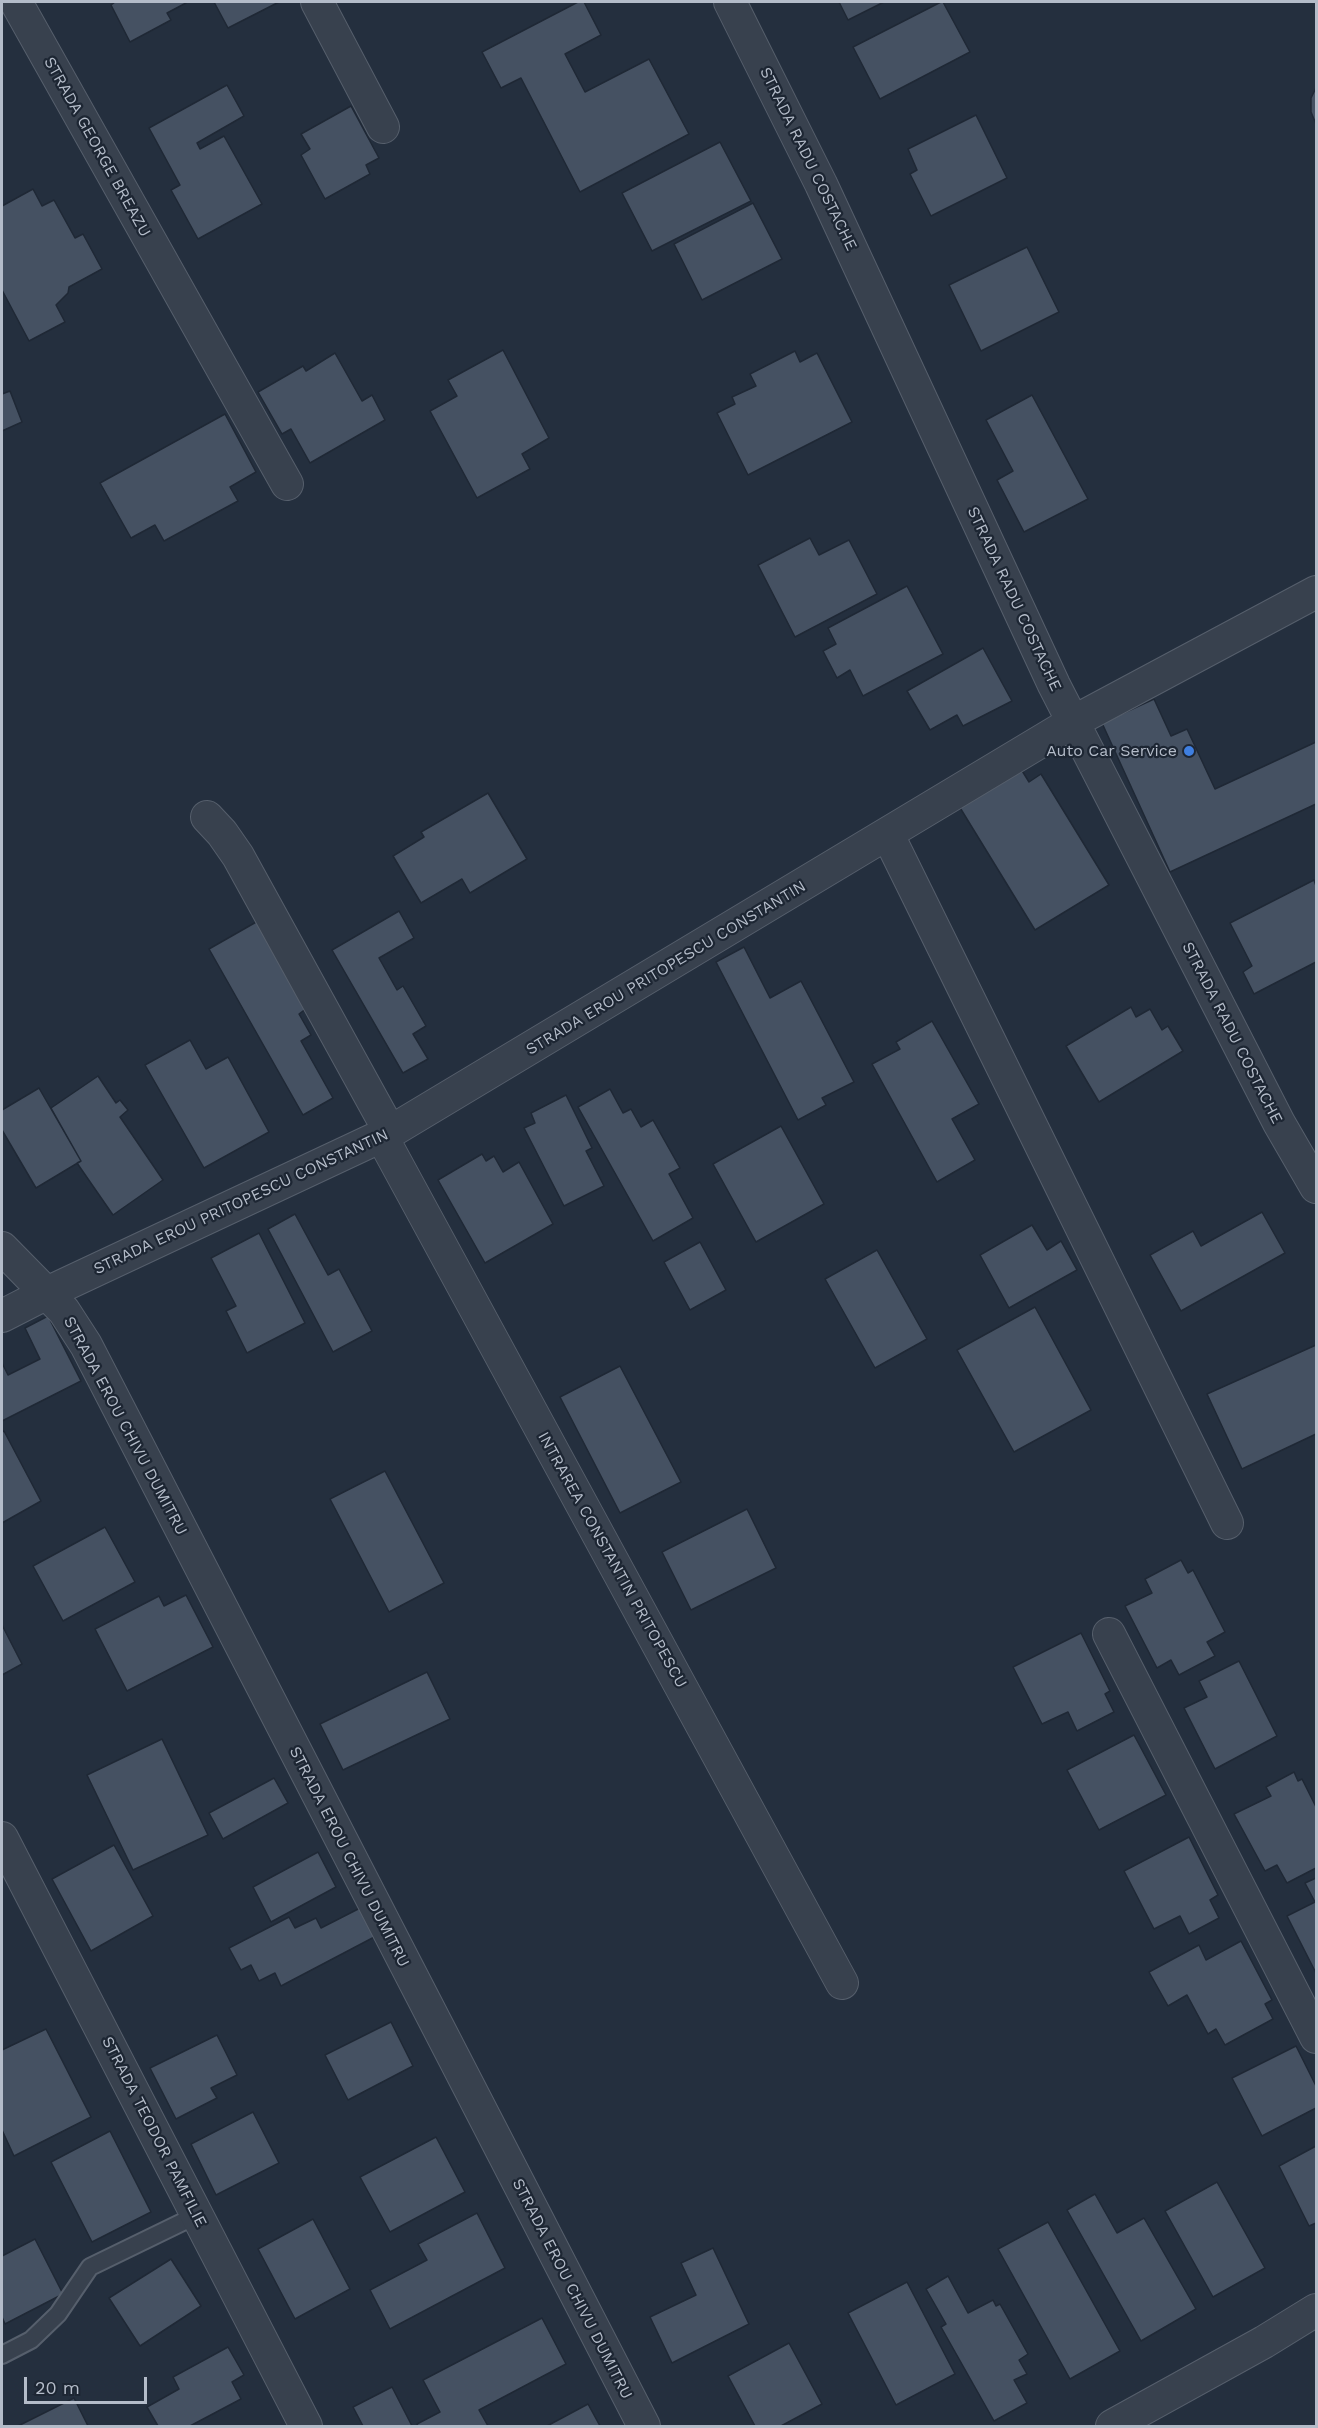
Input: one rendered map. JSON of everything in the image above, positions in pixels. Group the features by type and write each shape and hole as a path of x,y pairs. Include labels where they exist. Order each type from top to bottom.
{"street":[{"name":"STRADA GEORGE BREAZU","path":"16,2 287,484"},
{"path":"317,2 383,127"},
{"name":"STRADA RADU COSTACHE","path":"730,2 822,184 1072,722 1273,1113 1317,1186"},
{"name":"STRADA EROU PRITOPESCU CONSTANTIN","path":"2,1316 386,1135 888,835 1072,722 1317,592"},
{"name":"INTRAREA CONSTANTIN PRITOPESCU","path":"207,817 238,856 842,1983"},
{"path":"888,835 1227,1523"},
{"name":"STRADA EROU CHIVU DUMITRU","path":"2,1248 64,1311 86,1345 644,2427"},
{"path":"1110,1634 1317,2037"},
{"name":"STRADA TEODOR PAMFILIE","path":"2,1838 306,2427"},
{"path":"1112,2427 1317,2310"}],"lane":[{"path":"2,2355 31,2340 58,2314 90,2267 197,2215"}],"building":[{"path":"115,2 186,3 167,13 171,20 130,42 111,5"},
{"path":"214,2 279,2 228,28"},
{"path":"578,2 584,2 601,35 565,54 585,92 649,59 689,134 580,192 521,78 501,88 482,52"},
{"path":"839,2 884,2 848,20"},
{"path":"941,2 970,52 880,99 853,47"},
{"path":"227,85 244,116 197,143 200,149 224,136 262,204 198,239 171,190 180,185 149,128"},
{"path":"1316,88 1316,124 1311,112 1311,98"},
{"path":"351,106 379,158 366,165 370,174 325,199 301,155 310,149 301,134"},
{"path":"976,115 1007,178 931,216 910,174 917,170 908,149"},
{"path":"720,142 751,201 652,251 622,193"},
{"path":"33,189 42,206 54,200 75,238 83,234 102,269 69,287 68,293 56,305 65,322 29,341 2,290 2,206"},
{"path":"753,203 782,259 702,300 674,244"},
{"path":"1027,247 1059,312 981,351 949,285"},
{"path":"503,350 549,438 522,454 530,469 477,498 430,411 457,396 448,380"},
{"path":"795,351 800,362 817,353 852,422 748,475 717,413 735,404 732,397 756,386 750,374"},
{"path":"335,353 362,401 372,395 385,420 310,463 291,429 282,434 258,392 303,366 306,371"},
{"path":"10,391 22,422 2,431 2,394"},
{"path":"1032,395 1088,499 1024,532 997,480 1013,471 986,420"},
{"path":"225,414 256,472 230,487 238,501 164,541 155,525 131,538 100,483"},
{"path":"810,538 819,555 849,540 877,594 795,637 758,565"},
{"path":"907,586 943,654 863,696 850,670 837,678 823,651 836,644 828,628"},
{"path":"983,648 1012,701 963,726 957,715 930,730 907,691"},
{"path":"1154,699 1171,736 1187,729 1215,789 1316,742 1316,804 1170,872 1102,723"},
{"path":"1021,769 1029,782 1041,774 1109,885 1035,930 959,806"},
{"path":"488,793 527,859 470,893 462,879 421,903 393,856 424,837 421,832"},
{"path":"1314,880 1316,886 1316,962 1254,994 1243,972 1252,966 1230,923"},
{"path":"399,911 414,938 379,958 397,990 403,986 426,1026 413,1034 428,1059 403,1073 332,950"},
{"path":"258,921 307,1008 299,1014 311,1035 301,1041 333,1098 303,1115 209,949"},
{"path":"744,947 770,998 801,981 854,1082 822,1098 826,1105 798,1120 716,962"},
{"path":"1131,1007 1136,1017 1150,1009 1162,1030 1168,1026 1183,1051 1099,1102 1066,1046"},
{"path":"932,1021 979,1104 952,1119 975,1160 937,1182 872,1064 900,1049 896,1042"},
{"path":"190,1040 206,1069 228,1057 269,1132 204,1168 145,1065"},
{"path":"98,1076 116,1103 120,1100 128,1110 120,1117 163,1180 113,1215 77,1163 81,1161 51,1108"},
{"path":"39,1088 81,1161 36,1188 2,1130 2,1110"},
{"path":"610,1089 623,1113 631,1109 641,1127 653,1120 680,1168 669,1174 693,1218 653,1241 578,1107"},
{"path":"566,1095 592,1148 586,1151 604,1186 564,1206 524,1128 535,1123 531,1113"},
{"path":"781,1126 824,1204 756,1242 713,1164"},
{"path":"482,1154 486,1161 494,1156 503,1172 519,1162 553,1224 485,1263 438,1180"},
{"path":"1262,1212 1285,1253 1181,1311 1150,1255 1193,1231 1201,1246"},
{"path":"295,1214 328,1275 339,1269 372,1331 333,1352 268,1229"},
{"path":"1032,1225 1047,1250 1061,1241 1077,1270 1009,1308 980,1255"},
{"path":"259,1233 305,1323 247,1353 226,1311 236,1306 211,1258"},
{"path":"700,1242 726,1290 690,1310 664,1262"},
{"path":"877,1250 927,1339 875,1368 825,1279"},
{"path":"1035,1307 1091,1410 1014,1452 957,1350"},
{"path":"48,1316 81,1381 2,1421 2,1363 8,1375 40,1359 25,1328"},
{"path":"1316,1345 1316,1434 1242,1469 1207,1394"},
{"path":"620,1366 681,1482 620,1513 560,1397"},
{"path":"4,1431 41,1501 2,1523 2,1432"},
{"path":"385,1471 444,1583 389,1612 330,1499"},
{"path":"747,1509 776,1568 691,1610 662,1552"},
{"path":"105,1527 135,1582 63,1621 33,1566"},
{"path":"1181,1560 1188,1573 1193,1570 1225,1632 1207,1642 1215,1656 1179,1675 1171,1660 1157,1668 1125,1606 1152,1593 1145,1579"},
{"path":"186,1595 213,1647 127,1691 95,1629 159,1596 164,1606"},
{"path":"2,1625 22,1664 2,1675"},
{"path":"1081,1633 1110,1691 1105,1694 1114,1712 1077,1731 1068,1712 1042,1724 1013,1667"},
{"path":"1239,1661 1277,1736 1215,1769 1184,1708 1207,1697 1199,1681"},
{"path":"427,1672 450,1719 343,1770 320,1724"},
{"path":"1134,1735 1166,1795 1099,1830 1067,1770"},
{"path":"162,1739 208,1835 133,1870 87,1775"},
{"path":"1294,1772 1298,1781 1302,1779 1316,1807 1316,1868 1287,1883 1277,1865 1265,1871 1234,1814 1271,1796 1266,1787"},
{"path":"274,1778 288,1803 223,1839 209,1813"},
{"path":"1189,1837 1218,1895 1210,1900 1219,1918 1189,1934 1180,1916 1154,1929 1124,1871"},
{"path":"114,1845 153,1916 91,1951 52,1879"},
{"path":"318,1852 336,1887 271,1922 253,1887"},
{"path":"1316,1878 1316,1973 1287,1916 1315,1902 1305,1883"},
{"path":"366,1905 380,1934 281,1986 275,1973 259,1981 251,1965 241,1970 229,1948 289,1917 295,1928 316,1918 321,1928"},
{"path":"1241,1941 1272,2000 1265,2004 1273,2019 1225,2045 1216,2029 1208,2034 1187,1995 1168,2006 1149,1972 1199,1945 1206,1960"},
{"path":"391,2022 413,2066 348,2100 325,2055"},
{"path":"46,2029 91,2117 14,2156 2,2130 2,2050"},
{"path":"217,2035 237,2075 211,2088 217,2098 176,2119 150,2068"},
{"path":"1296,2046 1316,2086 1316,2108 1262,2136 1232,2078"},
{"path":"253,2112 279,2163 216,2195 191,2144"},
{"path":"110,2131 151,2212 92,2242 51,2162"},
{"path":"436,2137 465,2192 390,2232 360,2177"},
{"path":"1316,2146 1316,2223 1309,2226 1279,2166"},
{"path":"1217,2182 1265,2268 1213,2297 1165,2211"},
{"path":"1095,2194 1117,2233 1144,2218 1196,2309 1141,2341 1067,2210"},
{"path":"477,2213 505,2268 390,2329 370,2290 427,2260 418,2244"},
{"path":"313,2219 350,2289 295,2319 258,2249"},
{"path":"1048,2222 1120,2351 1070,2379 998,2249"},
{"path":"35,2239 63,2294 5,2324 2,2317 2,2256"},
{"path":"713,2248 749,2324 672,2363 650,2317 696,2295 681,2263"},
{"path":"171,2259 201,2306 140,2346 109,2298"},
{"path":"948,2276 968,2313 993,2300 996,2306 1000,2304 1028,2354 1019,2360 1027,2374 1014,2380 1027,2403 994,2421 941,2327 946,2324 926,2289"},
{"path":"907,2282 955,2374 896,2405 848,2313"},
{"path":"542,2318 566,2364 479,2410 488,2426 418,2426 417,2424 440,2412 423,2380"},
{"path":"789,2343 822,2404 781,2426 755,2426 728,2376"},
{"path":"228,2347 244,2375 232,2382 241,2399 190,2426 158,2426 147,2407 179,2389 173,2377"},
{"path":"392,2387 412,2426 363,2426 353,2407"},
{"path":"74,2398 88,2426 18,2426"},
{"path":"588,2404 600,2426 547,2426"}],"place":[{"name":"Auto Car Service","path":"1189,751"}]}
